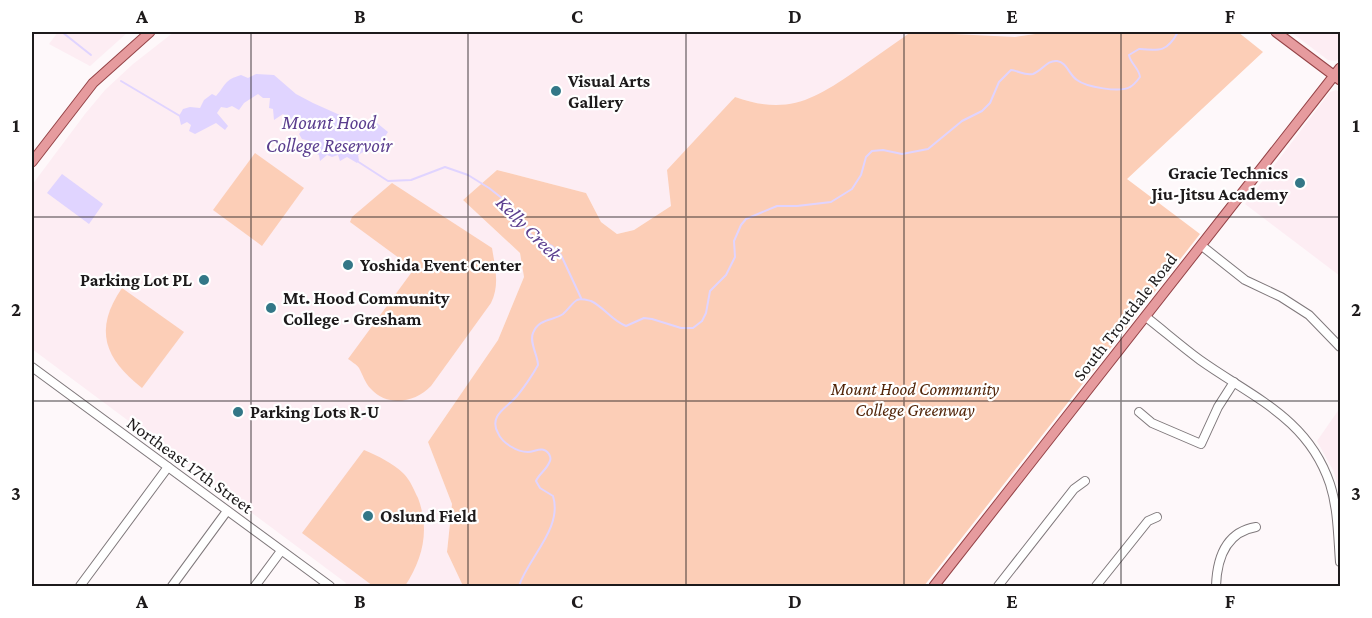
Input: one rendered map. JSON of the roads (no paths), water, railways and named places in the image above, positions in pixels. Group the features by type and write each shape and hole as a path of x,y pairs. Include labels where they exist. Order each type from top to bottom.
{"main road":[{"path":"32,162 93,84 150,32"},
{"path":"1276,32 1338,75"},
{"name":"South Troutdale Road","path":"939,585 1146,317 1338,75"}],"street":[{"path":"1202,246 1245,280 1302,310 1341,347"},
{"path":"1146,317 1200,360 1286,417 1303,435 1317,457 1329,483 1334,500 1341,562"},
{"name":"Northeast 17th Street","path":"32,367 330,586"},
{"path":"1139,412 1152,423 1201,444 1218,406 1234,382"},
{"path":"80,586 168,467"},
{"path":"998,586 1074,489 1085,481"},
{"path":"171,586 227,511"},
{"path":"1096,586 1148,521 1158,517"},
{"path":"1216,586 1220,560 1231,539 1243,529 1256,527"},
{"path":"255,586 281,551"}],"water":[{"name":"Mount Hood College Reservoir","path":"256,74 274,75 296,94 313,103 360,124 377,123 388,132 382,141 358,155 357,163 347,157 340,161 338,155 332,157 327,155 320,161 319,155 311,151 310,141 302,139 299,134 303,129 295,123 289,126 290,119 283,114 274,120 273,109 269,108 270,98 263,98 258,94 244,103 239,110 232,106 221,107 217,113 228,126 225,130 216,123 195,134 189,131 191,125 187,122 181,125 179,116 183,109 200,108 204,100 212,94 216,96 231,79 241,75 248,78"},
{"path":"62,174 103,204 89,224 47,193"}],"waterway":[{"name":"Kelly Creek","path":"62,32 91,55"},
{"path":"519,586 553,520 555,508 553,496 540,488 536,481 548,465 550,458 544,450 524,452 510,446 500,437 495,421 500,412 523,388 538,365 532,337 542,322 563,314 575,301 582,299 596,304 616,321 626,326 644,318 681,328 693,328 702,321 706,313 710,291 726,275 735,257 734,241 746,219 777,206 831,202 852,189 861,175 866,157 872,151 883,150 902,154 928,149 962,121 982,111 990,103 999,82 1011,70 1033,74 1050,62 1057,61 1063,64 1081,83 1103,88 1125,89 1133,85 1140,77 1129,55 1139,49 1162,49 1178,32"},
{"name":"Kelly Creek","path":"121,81 180,116"},
{"name":"Kelly Creek","path":"357,161 388,181 411,180 445,167 468,175 512,206 528,232 536,239 552,246 561,255 581,298"}],"place":[{"name":"Visual Arts Gallery","path":"556,91"},
{"name":"Gracie Technics Jiu-Jitsu Academy","path":"1300,183"},
{"name":"Yoshida Event Center","path":"348,265"},
{"name":"Parking Lot PL","path":"204,280"},
{"name":"Mt. Hood Community College - Gresham","path":"271,308"},
{"name":"Parking Lots R-U","path":"238,412"},
{"name":"Oslund Field","path":"368,516"}],"park label":[{"name":"Mount Hood Community College Greenway","path":"915,399"}]}
